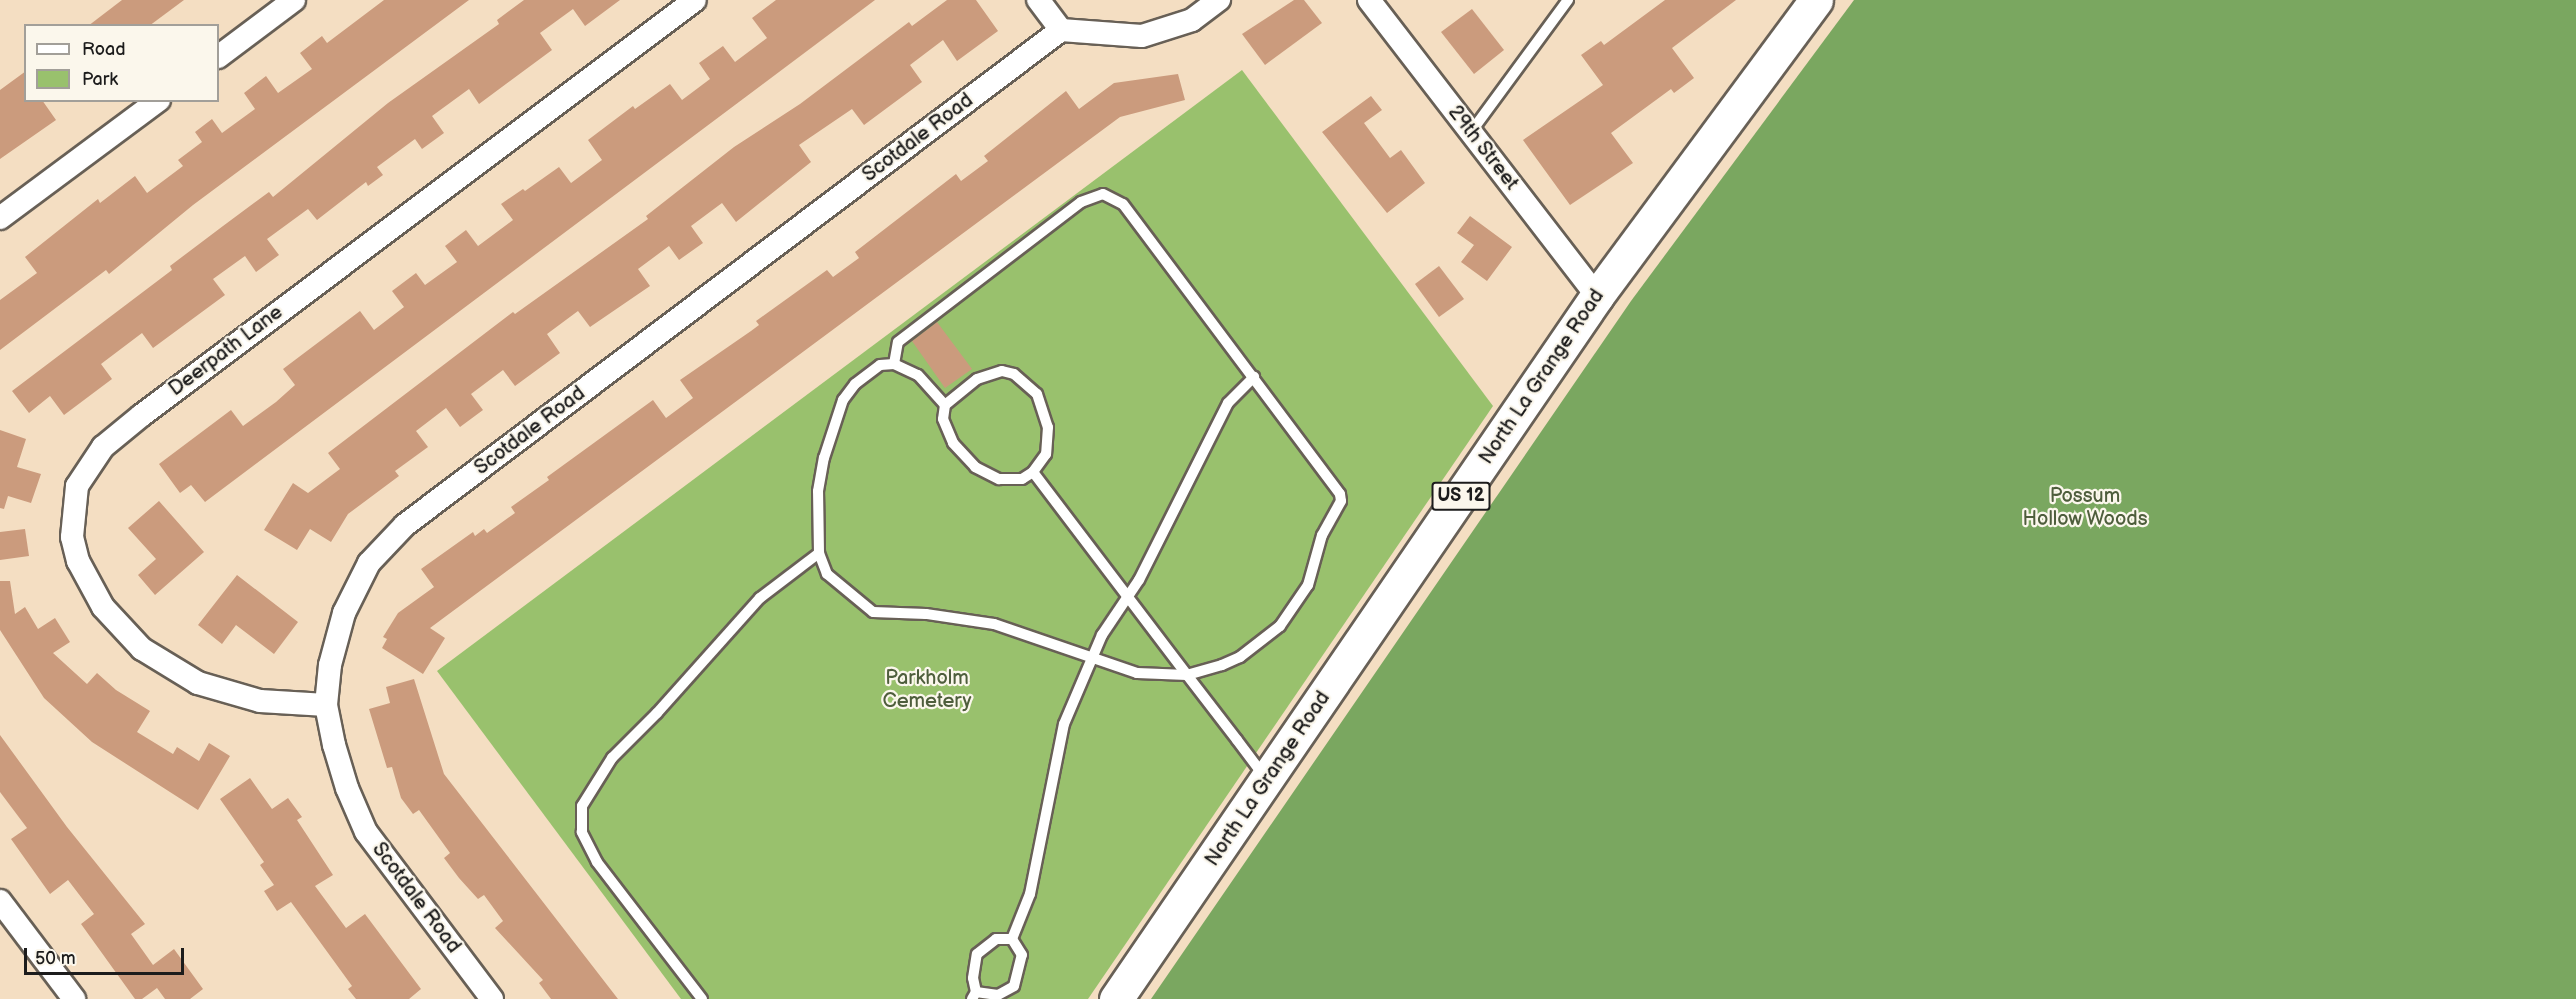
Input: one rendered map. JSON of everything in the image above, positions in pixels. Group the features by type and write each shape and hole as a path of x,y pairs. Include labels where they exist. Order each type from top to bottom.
{"main road":[{"name":"North La Grange Road","path":"1116,999 1597,296 1816,0"}],"street":[{"path":"219,56 294,0"},
{"name":"Deerpath Lane","path":"326,705 260,701 198,683 142,649 103,607 78,561 72,537 77,486 103,447 142,415 695,0"},
{"path":"1038,0 1061,30 1142,36 1192,20 1219,0"},
{"name":"29th Street","path":"1369,0 1597,296"},
{"name":"Scotdale Road","path":"492,999 366,832 347,788 326,705 330,665 344,613 369,563 405,525 1061,30"},
{"path":"0,218 156,102"},
{"path":"0,901 74,999"}],"lane":[{"path":"1471,132 1568,0"},
{"path":"894,364 898,342 1081,201 1104,194 1123,204 1336,487 1341,501 1322,536 1308,585 1280,626 1240,657 1187,675 1137,673 994,624 926,614 873,612 827,574 819,553 818,491 824,458 843,400 868,372 880,365 894,364 918,375 945,405"},
{"path":"1002,371 1026,381 1045,411 1048,427 1046,454 1033,472 1022,479 999,479 975,467 953,443 943,419 945,405 977,379 990,374 1002,371"},
{"path":"1011,939 1036,870 1064,724 1092,658 1111,617 1144,570 1228,403 1254,378"},
{"path":"1033,472 1268,780"},
{"path":"702,999 597,862 582,832 582,806 612,758 657,713 760,598 819,553"},
{"path":"996,939 1011,939 1022,955 1014,986 998,995 974,996 973,978 977,954 996,939"}],"green space":[{"name":"Possum Hollow Woods","path":"1854,0 2576,0 2576,999 1151,999 1631,301"},
{"name":"Parkholm Cemetery","path":"1242,70 1493,406 1088,999 681,999 437,671"}],"building":[{"path":"122,0 184,0 152,24 91,24"},
{"path":"384,0 469,0 193,205 109,274 106,270 0,350 0,300 37,273 25,257 98,199 100,203 135,176 147,193 183,166 178,160 202,142 195,132 212,119 222,133 255,109 244,93 266,76 278,93 312,69 300,53 322,36 327,43"},
{"path":"524,0 620,0 585,26 573,9 540,33 552,50 479,104 469,89 432,116 444,133 422,149 415,139 377,167 383,175 368,186 366,182 317,220 308,209 267,239 279,255 256,272 245,256 213,279 225,295 153,348 142,333 101,364 112,379 64,415 50,396 29,413 12,391 172,270 170,266 223,226 269,192 273,197 388,103 499,24 497,20"},
{"path":"776,0 875,0 205,502 191,485 180,493 159,464 231,410 243,426 276,402 295,385 283,369 360,311 374,330 404,307 392,291 416,273 425,285 457,262 445,246 466,230 478,246 513,220 501,204 523,189 525,191 559,167 571,183 602,160 588,140 633,106 635,109 670,84 682,100 710,79 699,63 723,46 735,62 767,38 752,18"},
{"path":"947,0 976,0 998,31 957,61 943,40 910,65 922,82 864,125 852,109 799,145 811,162 736,222 722,203 691,226 703,243 679,260 669,246 638,269 650,286 590,327 578,311 547,334 560,353 515,386 503,370 471,394 483,410 460,427 446,408 416,431 428,447 395,471 399,476 348,514 331,542 310,529 297,550 264,530 293,483 308,493 340,469 328,453 513,312 515,314 648,219 646,216 734,147 800,104 909,22 912,26"},
{"path":"1294,0 1304,0 1322,23 1265,65 1242,34"},
{"path":"1665,0 1736,0 1672,48 1694,78 1674,93 1671,89 1611,133 1633,163 1570,205 1523,140 1603,85 1581,55 1601,41 1604,45"},
{"path":"1472,9 1504,50 1474,74 1441,32"},
{"path":"24,72 24,102 43,102 56,120 0,159 0,90"},
{"path":"1178,74 1185,100 1120,117 430,628 445,638 423,674 382,648 387,639 383,637 398,613 434,587 421,569 473,532 475,536 484,529 487,533 515,513 511,507 549,480 547,477 653,400 666,418 693,398 680,380 751,331 759,325 756,321 827,270 833,277 859,258 855,252 956,174 961,181 988,161 984,156 1066,91 1079,109 1114,83"},
{"path":"1371,96 1382,110 1364,123 1390,158 1401,150 1425,183 1387,213 1322,132"},
{"path":"1470,216 1512,247 1487,281 1461,262 1474,245 1457,233"},
{"path":"1439,266 1464,299 1439,317 1415,284"},
{"path":"937,322 972,369 945,388 912,341"},
{"path":"0,430 26,439 17,467 41,474 31,503 8,496 4,509 0,508"},
{"path":"159,501 204,552 155,595 138,575 156,559 128,528"},
{"path":"25,529 29,556 0,560 0,532"},
{"path":"237,575 298,622 274,654 236,625 222,644 198,625"},
{"path":"0,581 10,581 15,614 25,607 38,629 55,618 70,642 53,653 87,684 97,673 116,690 150,711 137,732 173,754 177,747 199,761 209,743 230,756 198,810 92,742 44,698 0,630"},
{"path":"414,679 444,774 618,999 551,999 539,983 543,980 495,928 503,921 484,895 478,899 459,878 444,858 450,853 419,810 413,814 401,798 392,767 387,768 369,709 390,703 386,687"},
{"path":"0,735 67,827 145,924 131,934 153,965 174,949 203,989 190,999 165,999 157,988 142,999 135,999 81,924 94,914 68,880 50,894 11,839 27,828 0,792"},
{"path":"250,778 272,809 288,798 302,817 297,820 333,875 315,886 346,928 365,914 421,989 409,999 356,999 348,989 352,986 291,902 277,911 264,891 274,885 260,865 264,862 220,799"}]}
